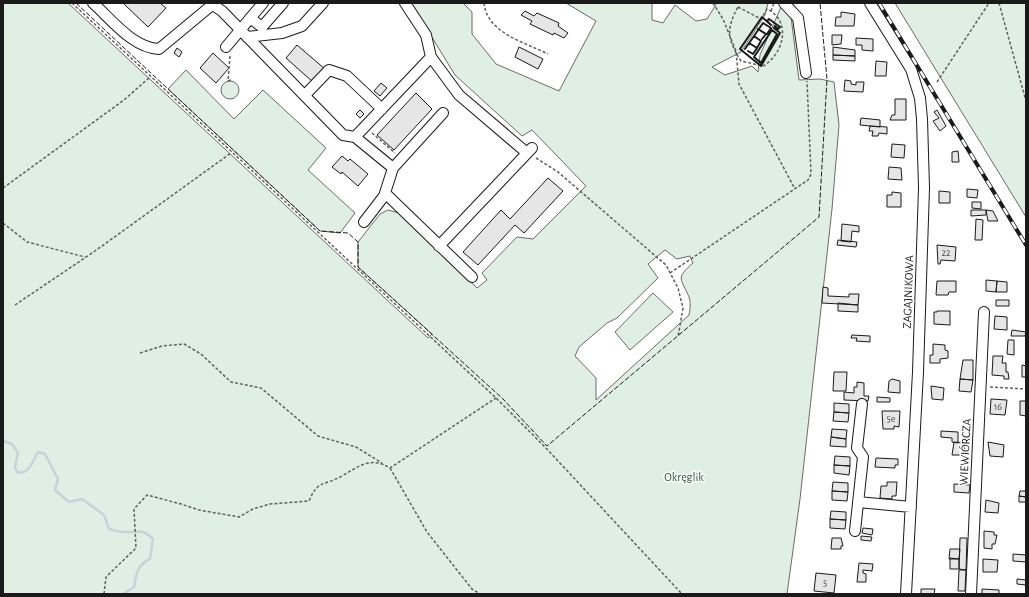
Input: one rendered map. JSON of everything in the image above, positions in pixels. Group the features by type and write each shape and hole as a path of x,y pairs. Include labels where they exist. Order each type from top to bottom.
{"street":[{"path":"94,3 125,33 149,49 159,49 211,4 222,11 343,135 355,137 392,168"},
{"path":"229,44 244,33 250,18 263,3"},
{"path":"250,18 262,27 284,3"},
{"path":"244,33 282,33 302,26 323,3"},
{"path":"405,3 426,35 431,57 459,95 530,150 440,246"},
{"path":"784,3 798,18 806,74"},
{"name":"ZAGAJNIKOWA","path":"870,3 911,69 920,98 922,119 923,212 918,372 906,594"},
{"path":"355,137 431,57"},
{"path":"305,95 329,70 347,76 382,109"},
{"path":"364,222 385,193 392,168 443,113"},
{"path":"385,193 472,277"},
{"name":"WIEWIÓRCZA","path":"971,594 984,312"},
{"path":"855,530 863,457 857,448 862,404"},
{"path":"858,502 911,507"}],"path":[{"path":"72,3 231,153 496,398 682,594"},
{"path":"484,3 485,14 498,30 548,54"},
{"path":"712,3 723,19 734,50 741,61 763,66 771,62 784,37 783,26 767,8 761,19 738,7 730,22 729,35 736,50 739,84 796,189"},
{"path":"771,11 774,3"},
{"path":"937,82 989,3"},
{"path":"999,3 1026,101"},
{"path":"229,44 228,81 232,80"},
{"path":"670,273 808,180 811,174 806,74"},
{"path":"3,188 124,100 150,77"},
{"path":"365,126 401,159"},
{"path":"530,150 558,172 666,265 678,288 683,308 678,337"},
{"path":"15,304 86,257 231,153"},
{"path":"3,224 27,242 86,257"},
{"path":"140,353 162,346 184,344 201,354 231,382 261,388 318,436 356,447 390,468 427,532 472,589 480,594"},
{"path":"981,386 1026,389"},
{"path":"390,468 496,398"},
{"path":"104,594 106,577 136,548 134,509 147,495 199,510 240,517 253,509 270,504 308,501 314,490 327,481 342,476 360,465 382,463"}],"green space":[{"name":"Okręglik","path":"3,3 68,3 428,338 432,334 358,267 358,242 380,214 388,210 399,213 477,288 487,280 482,273 517,237 533,239 586,186 532,130 522,136 455,75 411,3 463,3 472,12 472,34 496,64 559,91 596,21 566,3 652,3 652,20 663,23 675,5 696,21 707,19 717,3 768,3 765,15 741,52 712,67 725,75 752,66 758,72 760,55 781,7 790,9 799,80 820,79 834,82 839,125 832,209 800,499 787,594 3,594","holes":["665,250 677,259 690,256 693,263 684,272 681,279 690,299 689,315 596,400 596,378 575,356 579,347 607,323 617,318 658,278 648,264"]},
{"path":"895,3 1026,3 1026,217"},
{"path":"186,70 234,119 263,90 326,148 308,170 355,213 340,233 320,231 168,89"},
{"path":"226,81 234,81 239,86 237,97 234,99 226,99 221,94 221,86"},
{"path":"653,293 673,312 630,350 615,332"}],"building":[{"path":"123,3 160,3 166,8 148,27"},
{"path":"525,11 534,16 537,13 559,23 558,26 568,33 564,38 554,33 553,35 530,24 532,21 521,15"},
{"path":"841,12 855,14 854,26 835,26 836,17 841,17"},
{"path":"832,35 842,35 841,44 832,45"},
{"path":"856,38 873,39 873,51 862,50 862,45 856,45"},
{"path":"297,45 326,70 314,83 286,58"},
{"path":"519,47 543,59 538,69 515,57"},
{"path":"833,47 855,50 855,56 833,55"},
{"path":"177,48 182,52 179,57 174,53"},
{"path":"213,53 229,68 216,83 200,68"},
{"path":"833,55 855,56 855,61 833,60"},
{"path":"876,61 887,62 886,76 875,76"},
{"path":"845,80 851,81 851,84 856,85 856,82 864,82 863,92 844,91"},
{"path":"381,83 387,88 380,96 374,91"},
{"path":"416,93 432,109 394,150 377,135"},
{"path":"895,99 906,99 906,120 890,120 892,115 895,115"},
{"path":"360,110 364,114 360,118 356,114"},
{"path":"937,110 946,126 940,131 933,121 939,118 934,112"},
{"path":"861,118 880,120 880,127 860,125"},
{"path":"870,126 887,127 887,134 879,133 878,136 872,136 873,131 869,131"},
{"path":"892,144 905,145 904,158 891,157"},
{"path":"958,151 959,162 952,162 952,152"},
{"path":"342,156 348,161 350,159 368,174 358,186 342,172 341,174 332,167"},
{"path":"889,167 901,168 902,180 888,179"},
{"path":"548,178 563,191 524,233 515,225 478,265 463,252 501,210 510,219"},
{"path":"967,189 978,190 977,198 967,197"},
{"path":"939,191 950,192 950,203 939,203"},
{"path":"892,192 901,193 901,207 887,207 887,195 892,195"},
{"path":"972,202 981,202 981,209 972,208"},
{"path":"971,210 986,210 986,215 971,216"},
{"path":"986,210 993,211 998,221 988,221"},
{"path":"976,219 983,220 982,240 975,240"},
{"path":"842,224 859,226 859,232 852,231 851,242 841,241"},
{"path":"838,240 857,242 856,247 837,245"},
{"path":"937,245 956,247 955,261 941,260 940,264 938,264"},
{"path":"986,280 997,281 996,292 986,291"},
{"path":"937,281 956,281 956,292 949,292 948,295 936,295"},
{"path":"997,281 1007,282 1007,292 996,292"},
{"path":"823,287 828,288 828,296 849,297 849,294 859,294 858,305 822,303"},
{"path":"996,300 1009,300 1009,306 996,306"},
{"path":"838,303 858,305 858,312 838,311"},
{"path":"950,311 950,325 934,324 934,312"},
{"path":"995,316 1007,317 1007,330 994,329"},
{"path":"1012,330 1026,332 1025,336 1011,336"},
{"path":"852,335 870,336 870,342 856,341 857,338 851,338"},
{"path":"1008,340 1014,340 1014,355 1007,354"},
{"path":"933,344 945,345 945,350 948,351 948,358 940,359 940,363 930,363 930,355 933,355"},
{"path":"993,356 1003,356 1002,363 1006,363 1006,372 1008,372 1009,379 1004,379 1004,376 992,375"},
{"path":"963,360 973,360 973,380 960,379"},
{"path":"1022,365 1026,366 1026,377 1022,377"},
{"path":"834,372 847,372 846,391 833,391"},
{"path":"892,379 900,381 900,393 888,392 889,381"},
{"path":"960,379 973,380 971,392 959,391"},
{"path":"857,382 864,383 864,396 869,396 868,401 844,400 844,392 854,393 854,387 857,387"},
{"path":"931,386 944,388 943,400 932,399"},
{"path":"877,397 890,398 890,402 877,402"},
{"path":"991,399 1007,400 1005,415 990,414"},
{"path":"1020,401 1026,401 1026,416 1020,415"},
{"path":"834,403 849,404 849,413 834,412"},
{"path":"882,411 900,411 899,427 894,426 894,429 883,429"},
{"path":"834,412 849,413 848,422 833,421"},
{"path":"832,429 847,430 846,439 831,437"},
{"path":"941,431 958,432 958,443 952,442 952,438 941,437"},
{"path":"831,437 846,439 846,447 830,446"},
{"path":"954,442 964,443 965,455 952,455"},
{"path":"988,442 1004,445 1003,457 990,456"},
{"path":"835,456 850,457 850,466 834,465"},
{"path":"876,458 898,459 898,465 895,465 895,468 875,467"},
{"path":"834,465 850,466 849,475 834,473"},
{"path":"833,482 848,483 848,492 832,491"},
{"path":"887,482 897,482 896,496 892,496 892,499 880,498 881,486 887,486"},
{"path":"954,484 970,485 969,493 954,492"},
{"path":"832,491 848,492 847,501 832,500"},
{"path":"1020,491 1026,491 1026,497 1019,496"},
{"path":"1019,496 1026,497 1026,502 1019,502"},
{"path":"986,500 999,503 998,513 985,512"},
{"path":"831,511 846,512 846,520 830,519"},
{"path":"830,519 846,520 845,529 830,528"},
{"path":"863,528 873,529 872,535 862,533"},
{"path":"984,531 994,532 994,535 997,535 995,544 992,544 992,549 984,548"},
{"path":"861,536 872,537 871,541 861,540"},
{"path":"832,538 841,538 843,546 841,546 841,549 831,549"},
{"path":"960,538 967,538 966,570 959,569"},
{"path":"950,549 960,549 959,559 949,559"},
{"path":"1013,554 1026,555 1026,562 1013,561"},
{"path":"950,558 959,559 959,569 950,569"},
{"path":"983,559 998,560 997,572 983,572"},
{"path":"859,563 873,564 872,571 863,570 863,573 866,574 866,582 857,582"},
{"path":"959,570 966,570 965,591 958,591"},
{"path":"816,573 836,575 834,593 814,591"},
{"path":"1017,579 1026,580 1026,585 1017,584"},
{"path":"921,589 935,589 934,594 921,594"},
{"path":"982,589 999,590 999,594 982,594"}],"waterway":[{"path":"3,441 12,444 18,453 15,467 17,472 28,469 38,452 45,454 58,479 55,490 69,502 82,499 104,515 109,529 122,532 140,531 149,535 153,539 150,559 146,561 138,570 134,587 123,594"}],"railway":[{"path":"879,3 1026,245"}],"fence":[{"path":"76,3 320,231 348,233 358,242 358,267 503,399 547,446 819,217 827,79 820,3"}],"wall":[{"path":"762,17 771,25 767,21 769,19 780,27 778,29 775,26 774,28 780,33 761,66 740,49 762,17"},
{"path":"745,49 763,23 771,28 767,34"},
{"path":"758,29 766,34 762,39"},
{"path":"772,30 777,34 761,63 754,57 772,30"},
{"path":"754,36 761,41 757,48"},
{"path":"748,51 753,54 757,48 749,43"}]}
